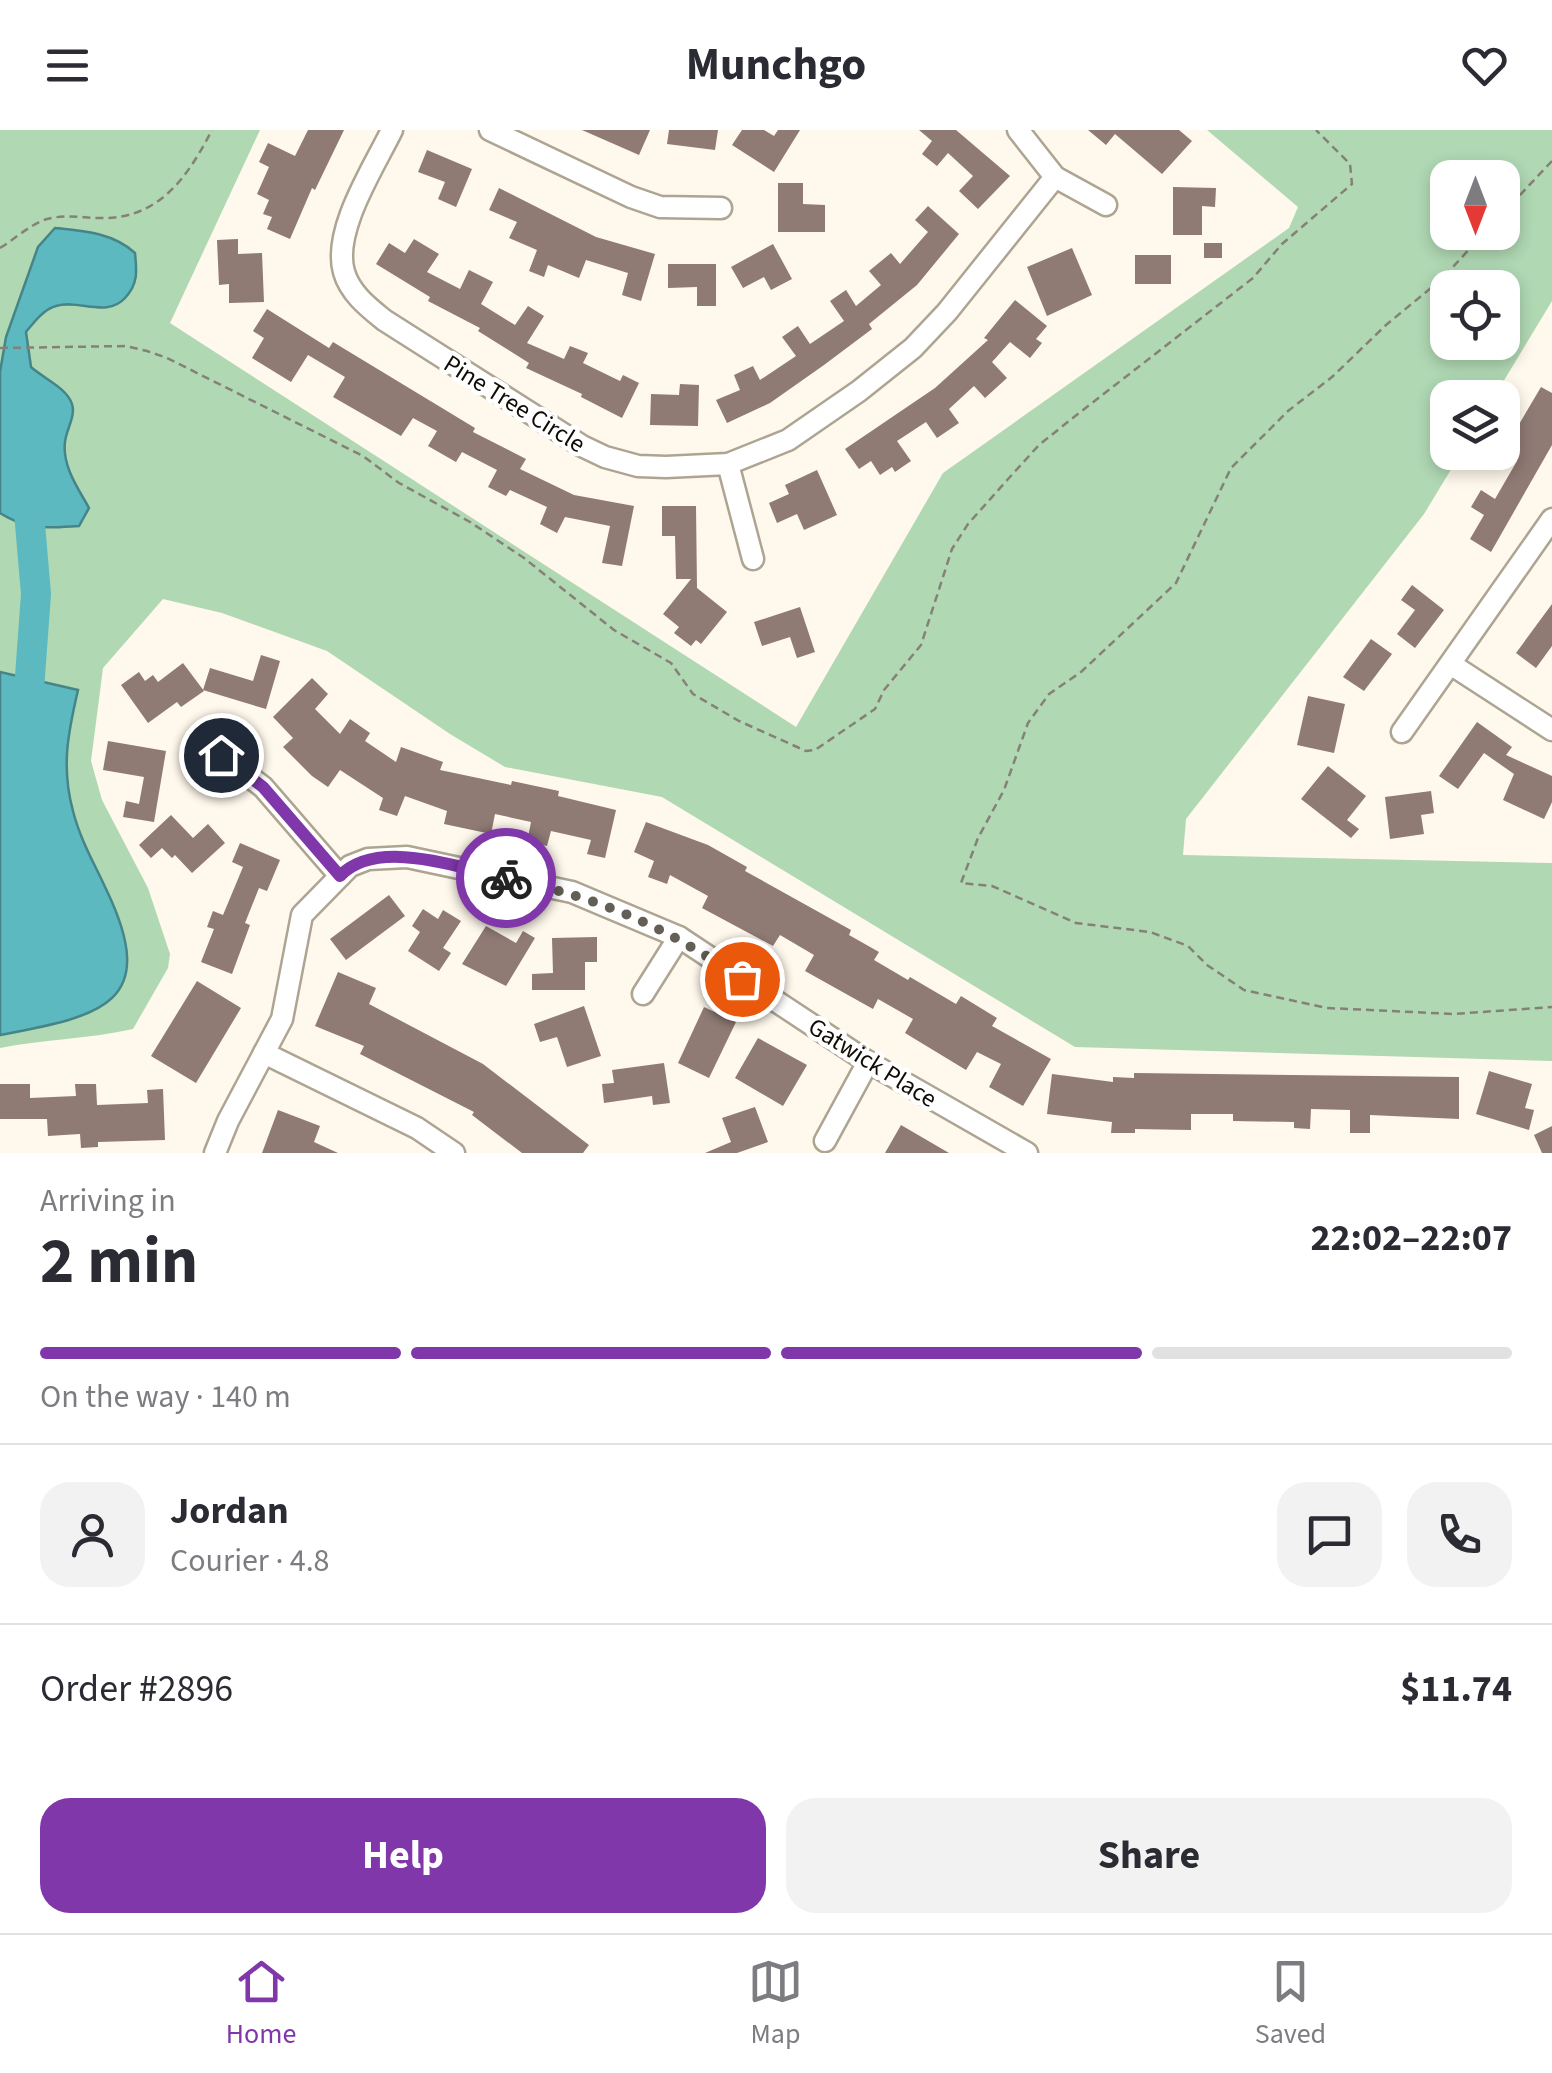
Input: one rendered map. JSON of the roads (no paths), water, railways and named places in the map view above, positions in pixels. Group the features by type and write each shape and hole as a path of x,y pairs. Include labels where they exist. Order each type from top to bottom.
{"street":[{"name":"Pine Tree Circle","path":"392,130 345,228 344,273 361,301 384,320 582,446 638,466 728,464 788,440 859,391 912,348 947,312 1056,177"},
{"path":"490,130 631,198 660,208 721,208"},
{"path":"1018,130 1056,177 1106,205"},
{"path":"728,464 753,559"},
{"path":"1402,732 1552,519"},
{"path":"1452,665 1552,730"},
{"path":"221,755 263,787 340,876"},
{"name":"Gatwick Place","path":"215,1153 228,1121 276,1034 287,1000 302,915 350,866 368,860 407,857 572,892 679,937 868,1062 1027,1153"},
{"path":"643,994 679,937"},
{"path":"264,1053 417,1128 454,1153"},
{"path":"825,1141 868,1062"}],"water":[{"path":"55,228 117,241 135,253 136,272 132,288 118,304 56,306 43,313 26,332 31,367 60,388 72,404 66,460 89,508 79,526 47,528 29,526 0,513 0,372 6,337 38,247"},
{"path":"0,672 78,690 67,750 69,795 79,831 122,928 127,958 123,981 111,998 92,1011 0,1035"}],"waterway":[{"path":"27,489 36,594 27,717"}]}
